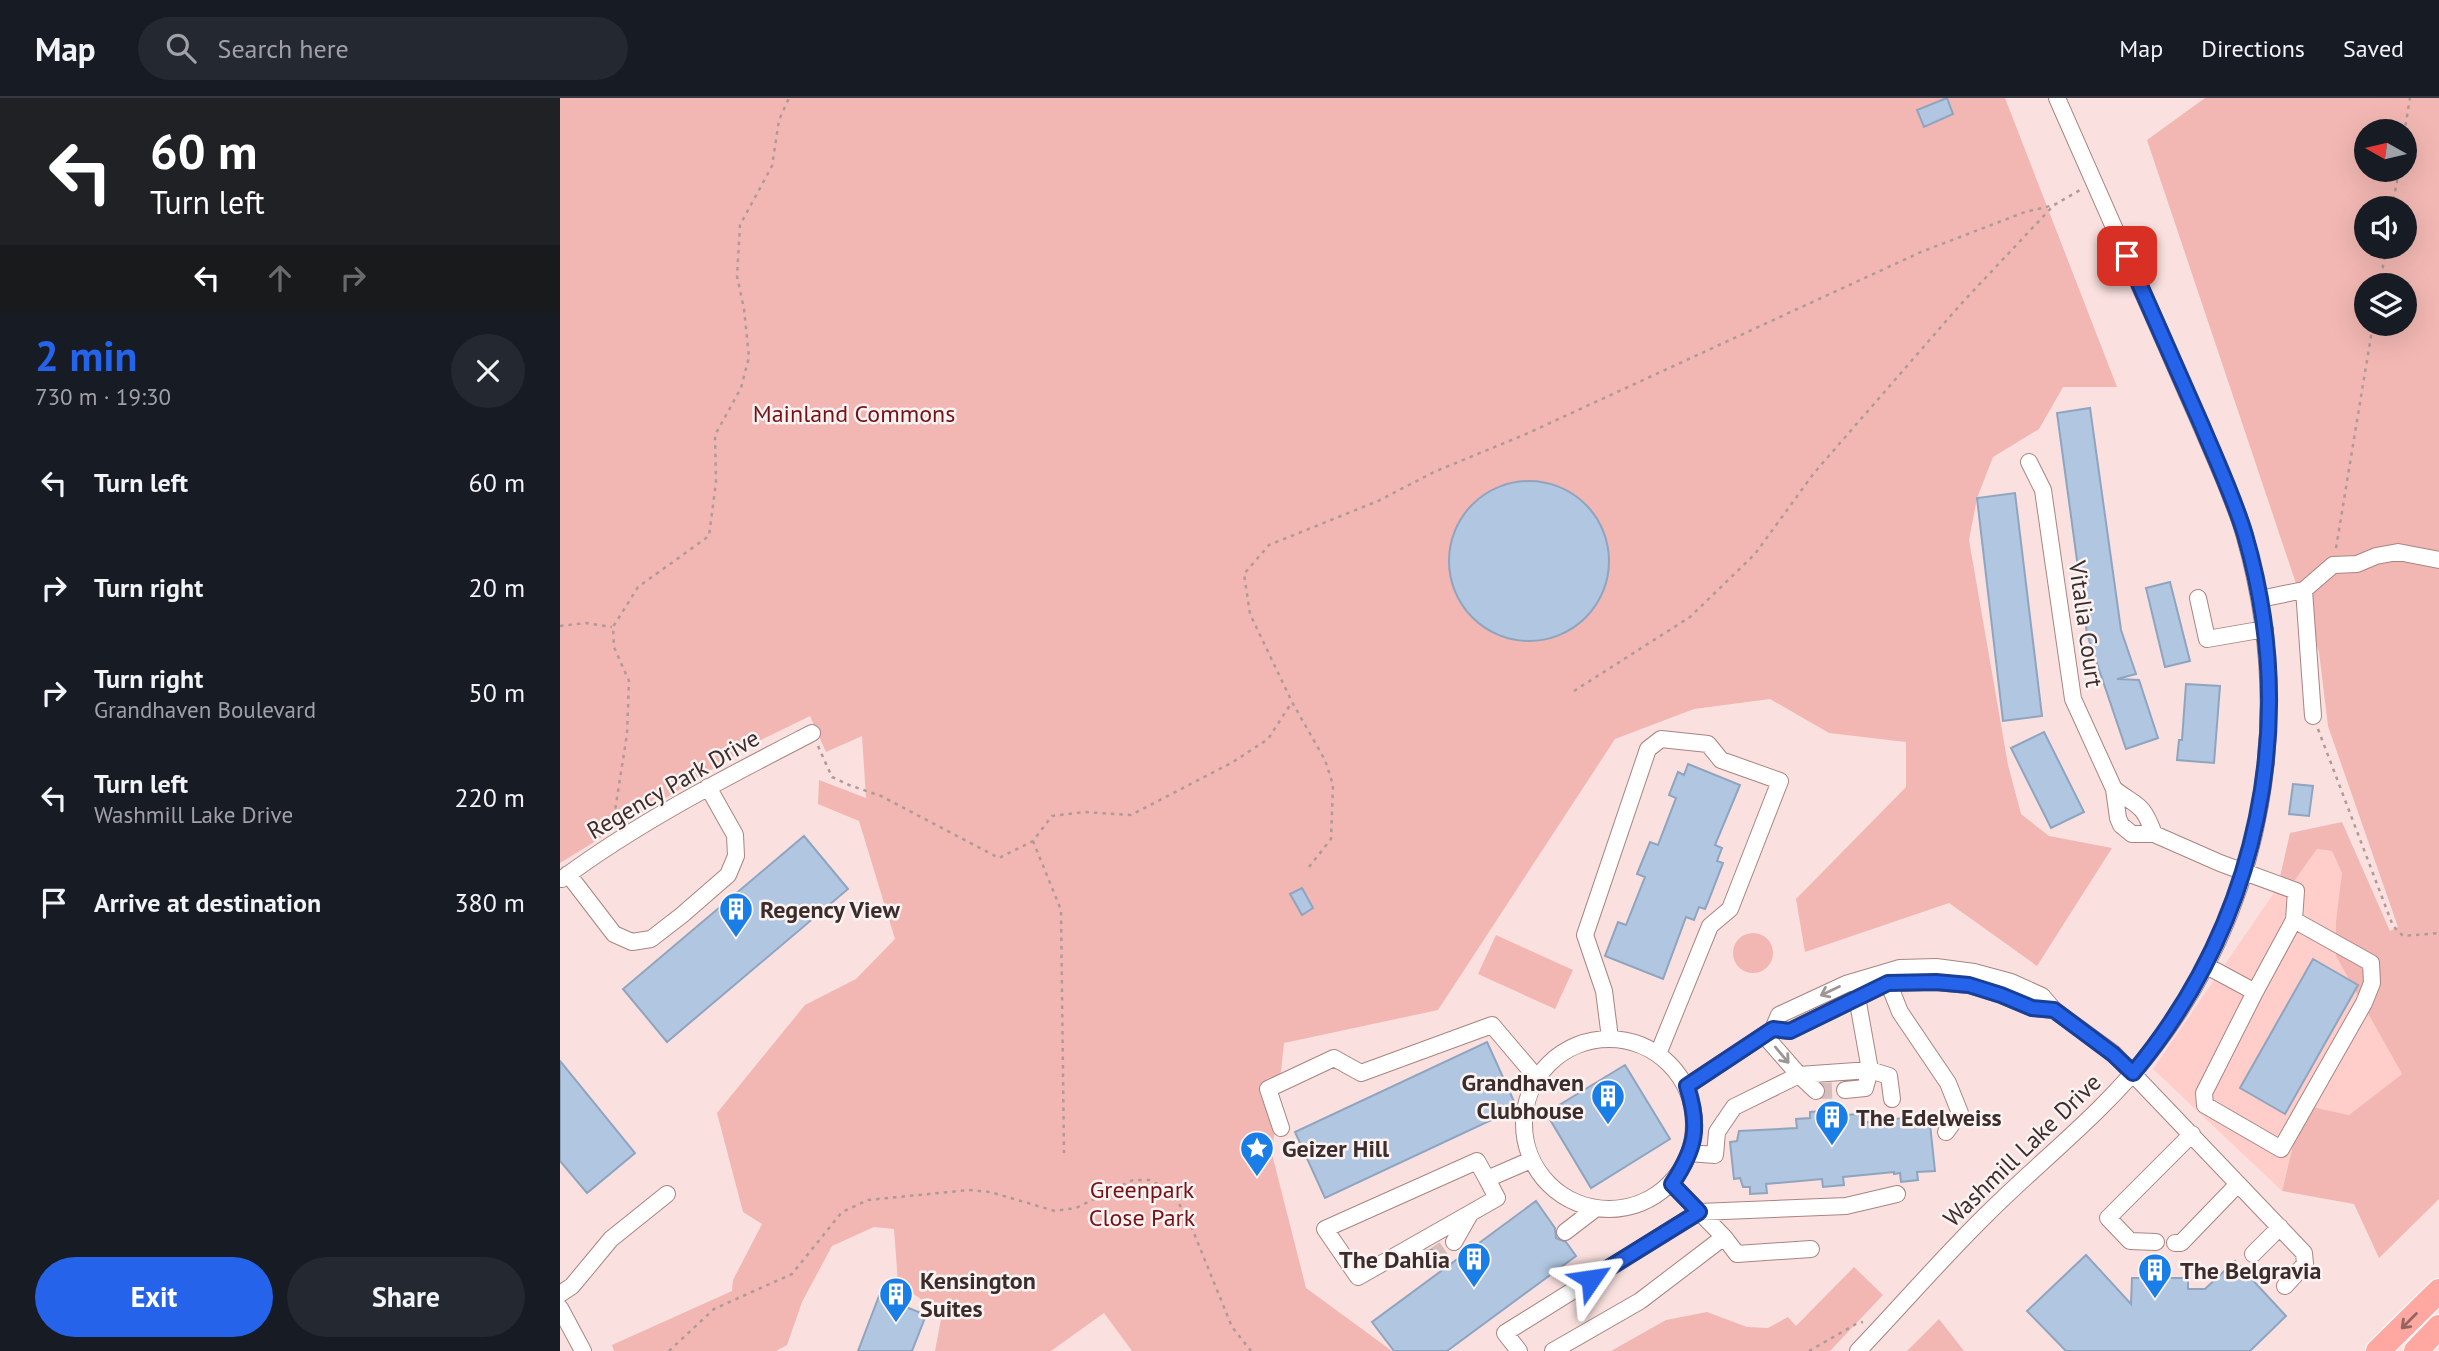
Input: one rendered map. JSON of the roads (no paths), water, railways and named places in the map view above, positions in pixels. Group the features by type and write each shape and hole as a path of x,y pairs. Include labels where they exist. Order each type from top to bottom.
{"highway":[{"path":"2378,1351 2439,1291"},
{"path":"2416,1351 2439,1327"}],"street":[{"name":"Washmill Lake Drive","path":"1858,1351 1986,1215 2089,1118 2133,1073 2152,1049 2183,1004 2226,920 2244,872 2262,803 2270,696 2265,629 2245,533 2215,457 2057,98"},
{"name":"Vitalia Court","path":"2029,462 2043,490 2073,699 2114,789 2118,818 2123,828 2137,836 2154,834 2296,891 2294,920"},
{"path":"2260,599 2304,590 2333,565 2357,564 2376,556 2398,552 2439,560"},
{"path":"2304,590 2313,716"},
{"path":"2198,598 2207,639 2265,629"},
{"name":"Regency Park Drive","path":"564,877 609,845 708,787 812,733"},
{"path":"1610,1038 1604,991 1585,935 1648,749 1661,739 1708,744 1721,760 1780,781 1730,909 1710,926 1658,1054"},
{"path":"564,877 614,934 632,942 650,939 728,875 736,856 734,835 708,787"},
{"path":"2114,789 2140,805 2154,834"},
{"path":"2294,920 2371,963 2372,983 2364,1003 2281,1149 2206,1105 2204,1093 2255,992 2294,920"},
{"path":"2205,965 2255,992"},
{"path":"1769,1032 1790,1031 1857,997 1886,977"},
{"path":"1886,977 1899,1012 1948,1083 1960,1113 1946,1132"},
{"path":"1687,1086 1769,1032 1779,1014 1846,984 1886,977 1969,985 2032,1008 2054,1010 2113,1054 2133,1073 2304,1253 2305,1264 2285,1286"},
{"path":"1845,1090 1865,1088 1870,1070 1857,997"},
{"path":"1281,1128 1268,1089 1334,1058 1361,1073 1492,1025 1537,1078"},
{"path":"1769,1032 1799,1075 1816,1091"},
{"path":"1610,1038 1639,1043 1664,1058 1687,1086 1693,1106 1695,1134 1687,1160 1672,1184 1649,1200 1623,1209 1595,1209 1569,1200 1546,1183 1531,1160 1524,1133 1525,1105 1537,1078 1556,1056 1581,1043 1610,1038"},
{"path":"1689,1153 1715,1155 1717,1132 1734,1107 1799,1075 1870,1070 1889,1076 1892,1100"},
{"path":"2156,1242 2130,1241 2108,1219 2192,1134"},
{"path":"1477,1160 1497,1198 1472,1212 1358,1276 1325,1229 1477,1160"},
{"path":"1487,1178 1531,1160"},
{"path":"1672,1184 1737,1254 1811,1249"},
{"path":"2175,1243 2181,1243 2238,1184"},
{"path":"560,1294 572,1286 611,1239 667,1194"},
{"path":"1519,1351 1505,1333 1699,1212 1846,1206 1897,1194"},
{"path":"1566,1232 1595,1209"},
{"path":"1454,1242 1472,1212"},
{"path":"2253,1254 2280,1227"},
{"path":"1553,1351 1640,1301 1724,1237"},
{"path":"1395,1256 1432,1258"},
{"path":"560,1308 583,1351"}],"tunnel":[{"path":"1816,1091 1845,1090"},
{"path":"1431,1258 1454,1242"}],"place":[{"name":"Regency View","path":"736,939"},
{"name":"Grandhaven Clubhouse","path":"1608,1126"},
{"name":"The Edelweiss","path":"1832,1147"},
{"name":"Geizer Hill","path":"1257,1178"},
{"name":"The Dahlia","path":"1474,1289"},
{"name":"The Belgravia","path":"2155,1300"},
{"name":"Kensington Suites","path":"896,1324"}],"park label":[{"name":"Mainland Commons","path":"854,413"},
{"name":"Greenpark Close Park","path":"1142,1203"}]}
